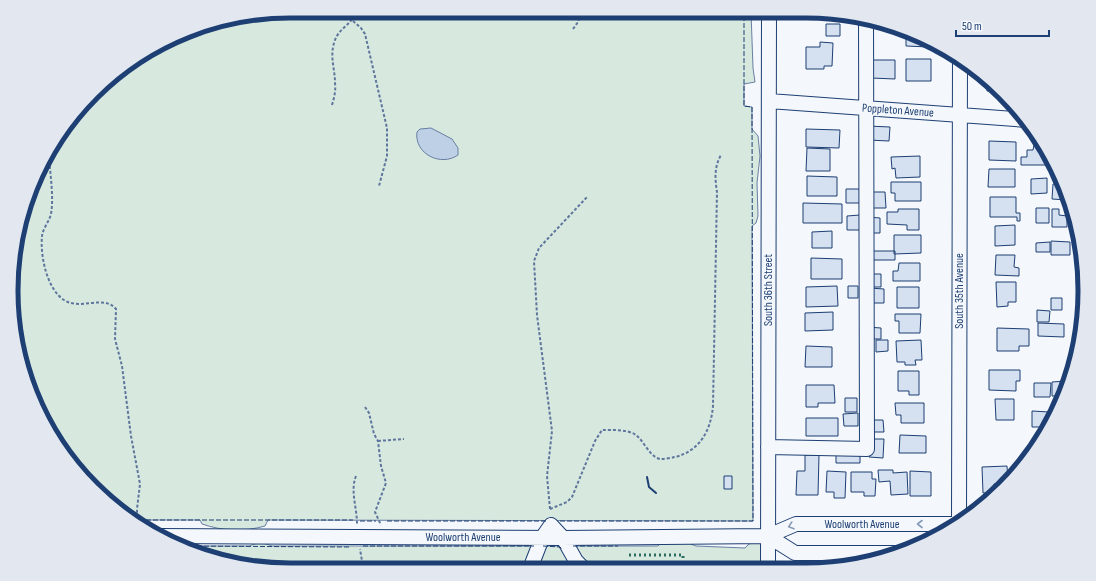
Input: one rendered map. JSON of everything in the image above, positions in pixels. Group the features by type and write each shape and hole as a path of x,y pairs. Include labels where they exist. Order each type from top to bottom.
{"street":[{"name":"South 36th Street","path":"768,563 769,18"},
{"path":"768,447 866,449 866,25"},
{"name":"South 35th Avenue","path":"959,516 960,66"},
{"name":"Poppleton Avenue","path":"769,101 1017,119"},
{"name":"Woolworth Avenue","path":"172,536 563,538 768,536 796,524 945,524"},
{"path":"532,563 542,538 551,525 563,538 578,563"},
{"path":"768,536 796,553 879,553"}],"path":[{"path":"332,105 336,85 331,57 335,40 340,31 353,21 354,18"},
{"path":"573,29 579,18"},
{"path":"353,21 365,34 387,128 387,156 379,186"},
{"path":"550,508 567,502 572,497 595,441 602,430 626,431 635,435 654,456 660,458 682,455 695,448 708,431 712,419 713,406 717,192 715,177 718,161 722,155"},
{"path":"49,164 51,214 42,235 42,243 50,282 59,296 71,303 108,302 116,309 115,339 122,366 131,436 140,484 137,516"},
{"path":"551,525 547,476 552,431 537,315 534,261 539,248 588,196"},
{"path":"365,406 369,413 374,434 378,441 380,466 386,483 375,512 381,525"},
{"path":"378,441 404,439"}],"shaded area":[{"path":"290,18 751,18 755,82 744,84 744,106 752,107 752,129 758,136 760,156 757,183 758,216 756,223 752,226 753,521 268,520 265,526 233,530 202,524 200,520 144,520 125,507 98,483 74,456 46,411 32,378 23,344 20,326 18,290 20,255 32,203 46,170 64,139 86,111 111,86 139,64 170,46 203,32 255,20"},
{"path":"662,542 688,543 696,546 745,548 749,544 758,542 765,547 767,563 290,563 255,561 237,558 196,546 250,546 261,543 272,546 658,546"}],"water":[{"path":"431,128 452,139 458,148 458,155 444,160 437,159 424,152 417,140 417,132 420,129"}],"building":[{"path":"826,24 840,24 840,36 826,36"},
{"path":"906,37 928,47 906,46"},
{"path":"820,42 833,43 832,66 824,66 824,69 806,69 806,47 820,47"},
{"path":"906,59 931,59 931,81 906,81"},
{"path":"871,60 895,60 895,79 871,78"},
{"path":"868,126 890,127 889,141 868,140"},
{"path":"806,129 840,130 839,148 806,147"},
{"path":"989,141 1016,142 1016,161 989,160"},
{"path":"1034,145 1036,145 1046,165 1021,165 1021,157 1027,157 1027,150 1033,150"},
{"path":"807,148 830,149 830,171 806,171"},
{"path":"920,156 920,177 896,178 895,168 892,169 891,157"},
{"path":"989,169 1015,169 1015,187 988,187"},
{"path":"807,176 837,177 837,196 807,196"},
{"path":"1047,178 1047,193 1031,194 1031,179"},
{"path":"891,182 921,182 921,201 895,201 895,193 891,193"},
{"path":"1053,184 1056,184 1063,200 1052,199"},
{"path":"846,189 861,189 860,203 846,203"},
{"path":"871,192 885,192 886,208 871,208"},
{"path":"990,197 1016,197 1016,213 1020,213 1020,221 1017,221 1017,217 990,217"},
{"path":"803,203 842,204 842,223 803,223"},
{"path":"1036,208 1049,208 1049,223 1036,223"},
{"path":"898,209 919,209 919,230 907,230 907,225 887,224 887,212 898,212"},
{"path":"1052,209 1059,209 1059,215 1067,216 1067,227 1052,227"},
{"path":"860,215 860,230 847,230 847,216"},
{"path":"868,217 880,218 880,233 867,233"},
{"path":"1015,225 1015,245 995,246 995,226"},
{"path":"832,231 832,248 812,248 812,232"},
{"path":"894,235 921,235 921,253 894,254"},
{"path":"1051,241 1070,242 1070,255 1051,255"},
{"path":"1050,242 1050,252 1036,252 1036,243"},
{"path":"869,251 895,251 895,260 869,260"},
{"path":"996,255 1015,255 1014,267 1019,268 1019,276 995,275"},
{"path":"811,258 842,259 842,279 811,279"},
{"path":"899,263 920,263 920,281 893,281 893,271 898,271"},
{"path":"867,274 881,274 881,287 867,287"},
{"path":"996,282 1016,282 1016,302 1008,302 1008,306 997,307"},
{"path":"837,286 838,306 806,307 806,287"},
{"path":"848,286 858,286 858,298 848,298"},
{"path":"897,287 919,287 919,308 897,308"},
{"path":"870,288 884,289 884,303 869,303"},
{"path":"1051,298 1062,298 1062,310 1051,310"},
{"path":"1037,310 1050,311 1049,322 1037,322"},
{"path":"833,312 833,330 805,331 805,313"},
{"path":"895,314 921,314 920,333 899,333 899,321 895,321"},
{"path":"1038,323 1064,324 1064,337 1038,336"},
{"path":"867,327 881,328 881,339 867,339"},
{"path":"997,328 1029,329 1029,346 1019,346 1019,351 997,351"},
{"path":"876,340 888,340 888,351 876,352"},
{"path":"921,340 922,360 915,360 916,365 905,365 905,362 897,362 896,341"},
{"path":"806,346 832,347 832,367 805,367"},
{"path":"989,370 1020,370 1020,381 1016,381 1016,391 989,390"},
{"path":"898,371 919,371 919,395 909,395 909,391 898,391"},
{"path":"1063,381 1057,396 1052,396 1052,382"},
{"path":"1034,383 1051,383 1050,397 1034,397"},
{"path":"806,385 834,385 835,403 818,403 818,407 806,407"},
{"path":"845,398 857,398 857,412 845,412"},
{"path":"995,399 1014,399 1014,420 996,420"},
{"path":"895,403 924,403 924,423 901,423 901,415 896,415"},
{"path":"1032,411 1049,412 1041,427 1032,427"},
{"path":"858,413 858,426 844,426 843,414"},
{"path":"806,418 838,418 838,436 806,436"},
{"path":"870,420 883,420 884,432 870,432"},
{"path":"900,435 926,436 926,453 899,453"},
{"path":"869,439 884,439 883,458 869,457"},
{"path":"836,451 860,451 860,463 836,463"},
{"path":"805,455 819,455 818,495 796,495 797,471 805,471"},
{"path":"1007,466 1007,473 997,484 994,484 994,487 987,493 983,493 982,467"},
{"path":"878,470 893,470 893,473 907,472 908,494 891,495 890,481 879,482"},
{"path":"827,471 846,472 845,498 834,498 834,492 826,492"},
{"path":"910,471 931,472 931,496 910,496"},
{"path":"851,472 872,472 872,479 876,479 875,496 864,496 864,492 851,492"},
{"path":"724,476 732,476 732,489 724,489"}],"hedge":[{"path":"629,555 683,555 683,563"}],"fence":[{"path":"560,521 753,521 752,107 744,106 744,18"},
{"path":"146,520 353,520"},
{"path":"360,521 376,521"},
{"path":"387,521 547,521"},
{"path":"196,546 350,547"},
{"path":"363,546 534,546"},
{"path":"543,546 560,547 562,549"},
{"path":"573,546 618,546"}],"wall":[{"path":"647,477 649,487 656,493"}]}
